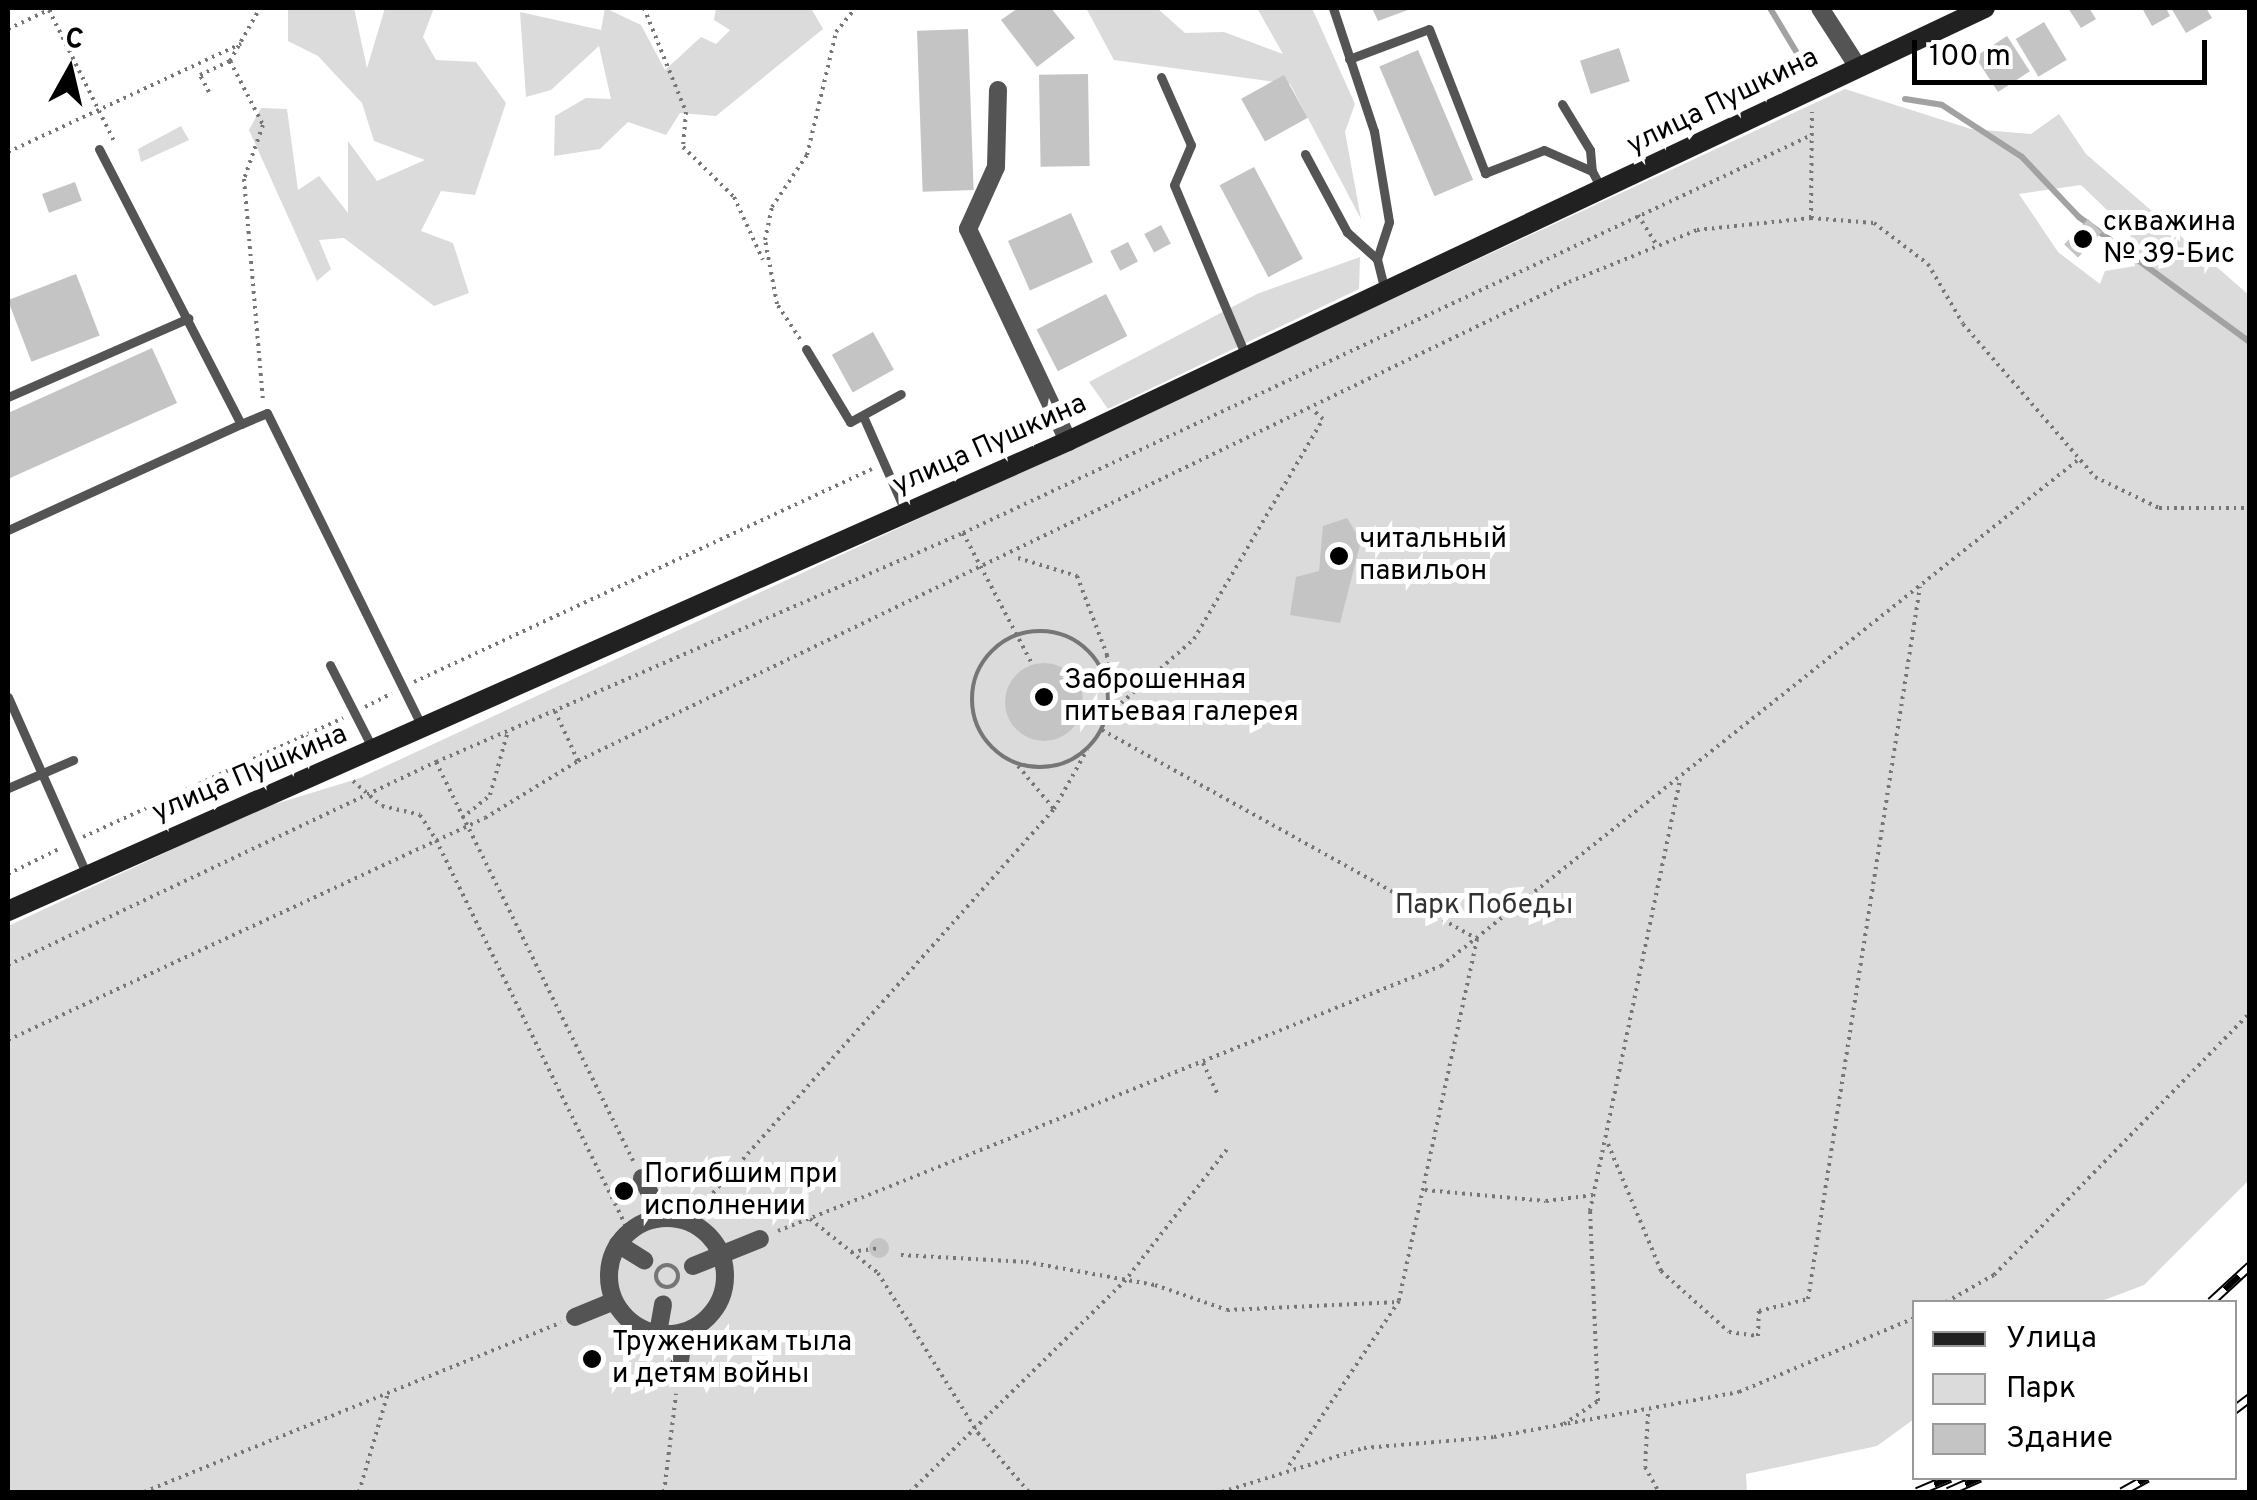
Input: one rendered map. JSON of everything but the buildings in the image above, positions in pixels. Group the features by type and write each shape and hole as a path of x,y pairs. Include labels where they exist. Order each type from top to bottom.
{"street":[{"path":"1820,8 1855,68"},
{"name":"улица Пушкина","path":"8,910 424,730 1068,441 1984,8"},
{"path":"998,90 996,167 968,228 1068,441"},
{"path":"642,1178 662,1218"},
{"path":"662,1218 688,1222 722,1256 719,1302 684,1332 658,1333 614,1301 608,1272 623,1238 662,1218"},
{"path":"623,1238 644,1260"},
{"path":"693,1266 760,1239"},
{"path":"575,1317 614,1301"},
{"path":"658,1333 663,1304"},
{"path":"678,1375 684,1332"}],"lane":[{"path":"1333,8 1389,222 1378,259 1385,292"},
{"path":"1349,59 1429,29 1485,173 1544,150 1592,171"},
{"path":"1161,78 1191,146 1174,185 1247,358"},
{"path":"1562,104 1590,150 1592,171 1603,191"},
{"path":"99,149 242,424"},
{"path":"1305,154 1348,232 1378,259"},
{"path":"8,397 189,318"},
{"path":"806,349 850,422 901,394"},
{"path":"8,530 266,413 424,730"},
{"path":"863,416 881,465 906,513"},
{"path":"330,665 374,751"},
{"path":"8,698 87,875"},
{"path":"8,788 73,760"}],"path":[{"path":"209,92 200,75 230,61 260,8"},
{"path":"644,8 686,112 683,147 734,197 806,349"},
{"path":"8,34 51,9 114,141"},
{"path":"765,266 772,207 807,156 836,32 854,10"},
{"path":"8,152 241,44"},
{"path":"230,61 263,125 244,180 266,413"},
{"path":"1811,218 1812,89"},
{"path":"8,965 436,762 963,533 1812,135"},
{"path":"1638,215 1656,244"},
{"path":"8,1040 466,827 578,762 1016,557 1656,244 1697,230 1811,218 1874,223 1906,240 1963,324 2079,459 2132,502 2250,508"},
{"path":"1108,714 1194,639 1324,419 1314,410"},
{"path":"760,1239 1441,966 2079,459"},
{"path":"8,874 881,465"},
{"path":"963,533 1032,664"},
{"path":"688,1222 1054,809 1102,730 1110,698 1107,655 1076,576 1016,557"},
{"path":"1608,1144 1661,1270 1729,1332 1758,1336 1759,1311 1808,1299 1920,586"},
{"path":"1054,809 1016,764 980,733 972,686 989,654 1018,634 1050,631 1080,642 1102,666 1110,698"},
{"path":"555,710 578,762"},
{"path":"1102,730 1477,939"},
{"path":"462,818 490,795 508,731"},
{"path":"1016,764 1066,764 1087,750"},
{"path":"436,762 642,1178"},
{"path":"1560,1426 1598,1400 1594,1195 1608,1144 1680,779"},
{"path":"367,794 420,815 436,840 623,1238"},
{"path":"1288,1468 1399,1302 1477,939"},
{"path":"1950,1300 1994,1275 2250,1013"},
{"path":"1202,1062 1218,1095"},
{"path":"910,1492 978,1433 1124,1282 1227,1149"},
{"path":"1423,1190 1546,1202 1594,1195"},
{"path":"810,1219 878,1272 978,1433 1029,1492"},
{"path":"851,1252 880,1248"},
{"path":"901,1255 1026,1262 1124,1282 1227,1310 1399,1302"},
{"path":"670,1265 678,1280 666,1288 656,1274 670,1265"},
{"path":"144,1492 575,1317"},
{"path":"1222,1492 1288,1468 1364,1448 1648,1414 1739,1392 1912,1319"},
{"path":"664,1492 678,1375"},
{"path":"358,1492 388,1393"},
{"path":"1648,1414 1645,1467 1659,1492"}],"green space":[{"path":"288,8 354,8 367,68 385,8 434,8 423,37 436,60 476,62 506,103 475,195 441,191 421,231 453,243 469,293 434,306 344,238 319,240 331,269 317,281 249,130 261,108 287,109 298,190 319,176 348,213 348,141 377,181 425,160 374,141 362,103 318,56 288,41"},
{"path":"605,8 641,25 665,70 701,37 716,44 730,30 714,20 716,8 811,8 823,29 716,116 680,113 666,135 628,122 600,149 554,156 555,116 586,98 611,99 599,46 551,90 526,97 520,12 601,30"},
{"path":"1086,8 1157,8 1185,33 1224,32 1283,54 1257,8 1312,8 1355,104 1345,132 1361,219 1290,84 1114,60"},
{"name":"Парк Победы","path":"1845,89 1971,129 2031,134 2059,114 2086,154 2249,295 2249,1180 2144,1285 2104,1300 1912,1300 1912,1420 1877,1446 1746,1474 1747,1492 8,1492 8,926 259,809 360,778","holes":["2081,185 2130,232 2135,266 2105,271 2100,284 2058,252 2019,194"]},
{"path":"181,126 189,140 141,162 138,149"},
{"path":"1360,257 1359,289 1108,409 1089,382 1257,294"}],"waterway":[{"path":"1770,8 1800,58"},
{"path":"1905,99 1942,105 2022,157 2079,217 2250,342"}],"railway":[{"path":"2213,1300 2250,1266"},
{"path":"2237,1408 2250,1398"},
{"path":"1917,1492 1945,1480"},
{"path":"1948,1492 1975,1480"},
{"path":"2122,1492 2143,1480"}],"place":[{"name":"скважина № 39-Бис","path":"2083,239"},
{"name":"читальный павильон","path":"1339,556"},
{"name":"Заброшенная питьевая галерея","path":"1044,697"},
{"name":"Погибшим при исполнении","path":"624,1191"},
{"name":"Труженикам тыла и детям войны","path":"592,1359"}]}
